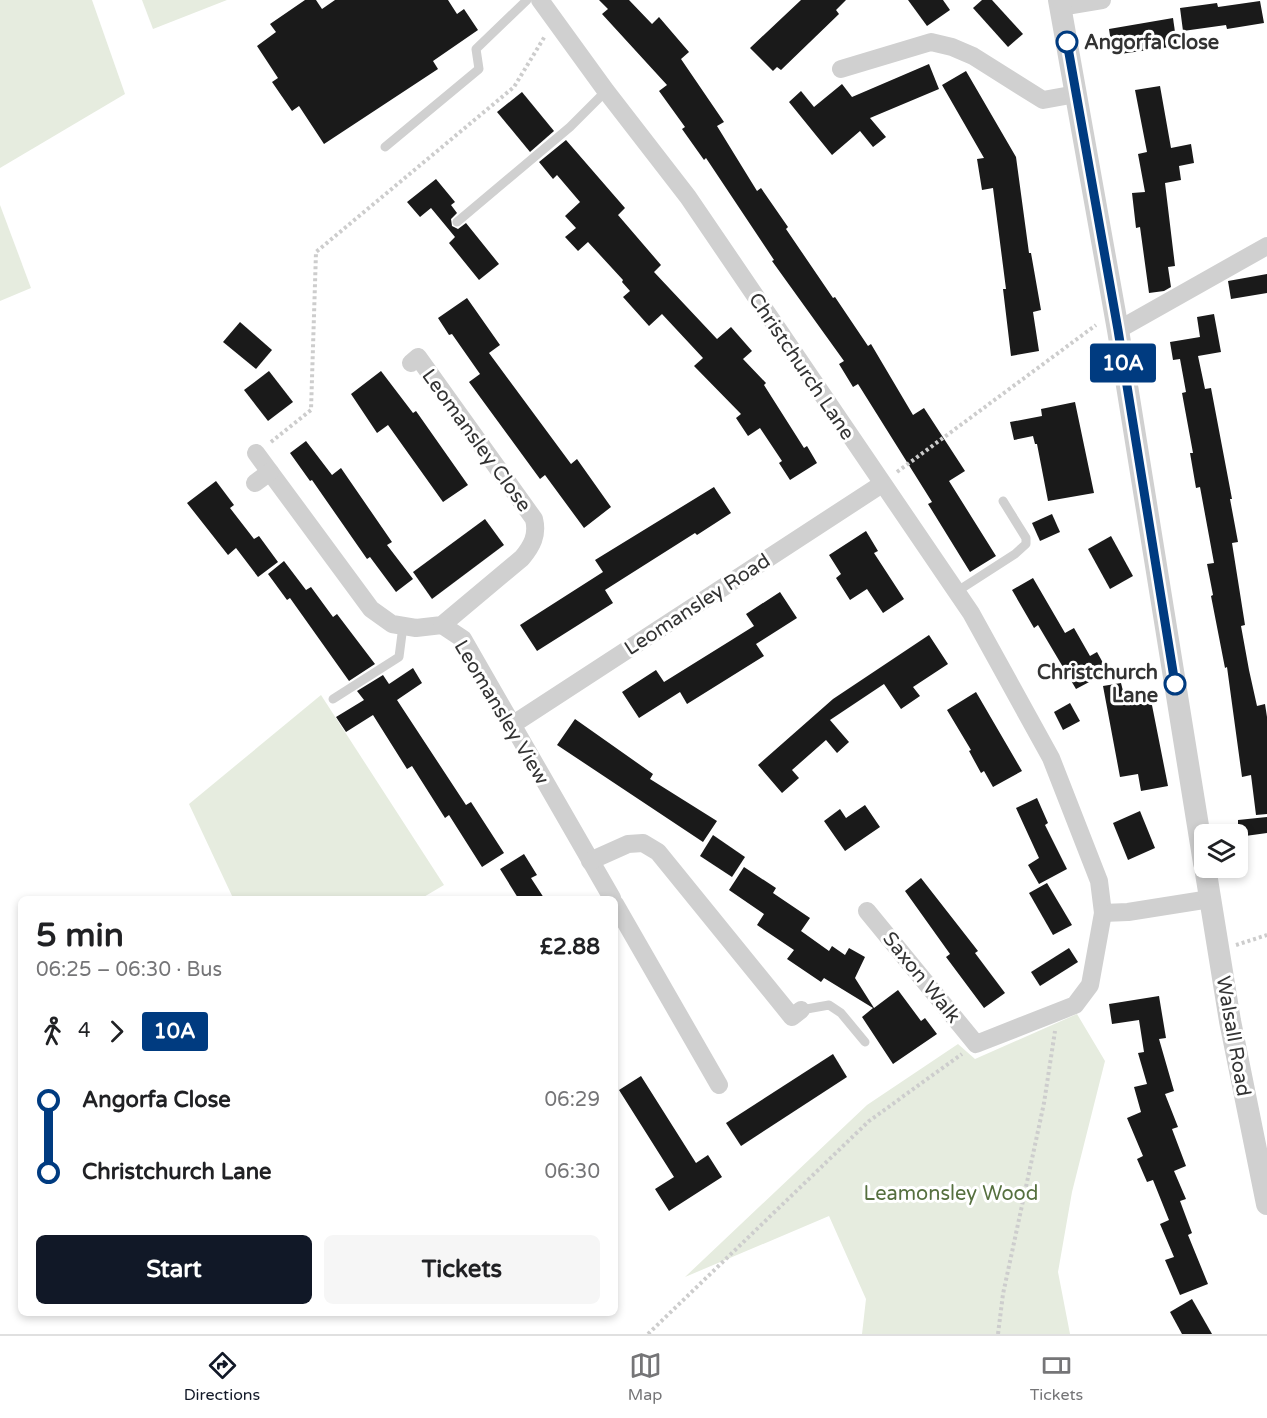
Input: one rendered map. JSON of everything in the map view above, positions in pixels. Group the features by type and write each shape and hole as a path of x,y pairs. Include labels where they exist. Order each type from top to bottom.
{"street":[{"name":"Christchurch Lane","path":"540,0 606,91 688,197 971,613 1051,758 1099,880 1102,913 1090,985 1075,1005 976,1044"},
{"path":"1060,4 1102,0"},
{"name":"Walsall Road","path":"1060,4 1198,824"},
{"path":"841,69 931,42 952,47 973,56 1043,100 1076,94"},
{"path":"1115,321 1267,246"},
{"name":"Leomansley Close","path":"418,357 534,519 537,529 530,548 522,558 442,625"},
{"name":"Leomansley View","path":"256,453 370,609 392,624 417,628 442,625 463,639 611,896"},
{"path":"255,483 270,472"},
{"name":"Leomansley Road","path":"512,725 882,484"},
{"path":"590,861 628,844 643,843 658,852 792,1017 801,1010"},
{"name":"Walsall Road","path":"1207,878 1232,1032 1267,1204"},
{"path":"1102,913 1128,912 1210,899"},
{"path":"618,909 719,1085"},
{"name":"Saxon Walk","path":"867,910 976,1044"}],"lane":[{"path":"385,147 479,69 476,49 527,0"},
{"path":"457,222 570,127 606,91"},
{"path":"956,592 1015,554 1026,544 1026,538 1002,501"},
{"path":"333,699 399,657 403,626"},
{"path":"801,1010 829,1005 841,1013 865,1042"}],"path":[{"path":"256,453 311,410 316,252 514,87 544,37 550,15"},
{"path":"882,484 1115,321"},
{"path":"1219,950 1267,934"},
{"path":"998,1334 1002,1294 1044,1103 1057,1012"},
{"path":"648,1334 869,1121 976,1044"}],"green space":[{"path":"0,0 92,0 125,94 0,168"},
{"path":"142,0 227,0 153,29"},
{"path":"0,205 31,288 0,301"},
{"path":"321,695 444,885 425,896 232,896 189,804"},
{"name":"Leamonsley Wood","path":"1077,1014 1105,1061 1072,1192 1058,1272 1070,1334 862,1334 866,1299 829,1216 685,1277 867,1105 958,1044 975,1059"}],"building":[{"path":"305,0 316,0 322,9 335,0 448,0 457,14 464,9 478,30 433,61 438,69 324,144 299,106 292,111 272,82 278,78 257,46 276,32 270,24"},
{"path":"599,0 629,0 652,24 659,17 689,52 681,59 724,122 717,126 757,191 761,188 833,298 835,297 868,346 871,344 913,415 924,408 965,471 949,481 996,556 970,572 928,504 932,502 858,384 853,387 839,364 844,361 772,261 774,260 706,158 704,160 682,129 685,127 659,91 667,85 602,14 608,9"},
{"path":"801,0 846,0 836,10 839,14 781,70 777,67 773,71 750,48"},
{"path":"908,0 943,0 950,10 927,26"},
{"path":"982,0 992,0 1023,34 1008,47 973,8"},
{"path":"1260,1 1264,23 1227,29 1226,25 1183,31 1180,8 1217,3 1218,7"},
{"path":"1173,18 1177,46 1113,55 1109,29"},
{"path":"929,64 939,89 870,118 886,137 873,147 860,131 832,155 789,102 801,91 814,107 842,84 852,97"},
{"path":"966,71 1016,157 1029,253 1031,253 1041,310 1033,312 1039,351 1011,356 1003,289 1006,289 993,188 982,190 977,159 984,158 942,85"},
{"path":"1160,86 1171,148 1191,144 1194,163 1179,166 1181,180 1165,183 1175,266 1168,267 1171,287 1164,291 1149,293 1140,227 1136,228 1132,193 1145,192 1138,154 1147,152 1135,90"},
{"path":"522,92 554,131 530,152 497,112"},
{"path":"566,140 625,208 618,215 661,265 654,272 717,339 731,327 752,351 743,359 766,383 764,385 804,448 807,446 817,463 790,480 779,463 782,461 760,428 748,436 736,418 741,414 694,366 703,358 662,314 649,326 623,297 630,291 622,282 623,280 588,242 578,251 565,237 576,228 565,216 580,202 557,175 553,179 539,162"},
{"path":"436,179 455,202 451,205 457,213 451,219 452,226 458,229 466,223 499,264 479,280 449,243 455,237 431,208 420,217 407,202"},
{"path":"1267,274 1267,293 1231,299 1228,281"},
{"path":"467,298 500,345 489,353 571,464 577,459 611,507 584,528 545,475 540,479 469,382 480,374 438,318"},
{"path":"1214,314 1221,352 1198,356 1205,389 1211,388 1232,499 1230,499 1238,542 1232,543 1245,625 1241,626 1249,670 1257,706 1265,704 1267,717 1267,814 1256,815 1251,775 1242,777 1227,667 1225,668 1211,596 1213,595 1207,564 1214,563 1200,487 1196,488 1190,453 1193,453 1182,393 1186,392 1180,359 1173,360 1170,342 1200,337 1197,317"},
{"path":"240,322 272,350 256,369 223,342"},
{"path":"269,371 293,402 268,421 244,390"},
{"path":"381,371 413,413 416,411 468,485 443,502 388,425 377,433 351,394"},
{"path":"1075,402 1094,493 1048,501 1037,444 1033,436 1014,440 1010,422 1042,416 1041,409"},
{"path":"306,441 332,475 341,468 392,542 387,545 413,579 396,592 370,557 367,559 312,480 310,481 290,453"},
{"path":"216,481 234,505 230,508 254,539 259,536 278,562 258,577 236,548 228,555 187,503"},
{"path":"714,487 731,513 605,590 613,603 537,651 520,625 603,572 595,560"},
{"path":"1052,514 1060,532 1040,541 1032,523"},
{"path":"485,519 504,545 432,599 413,572"},
{"path":"866,531 878,551 874,553 904,599 883,613 867,589 850,600 836,578 841,574 829,555"},
{"path":"1111,536 1133,576 1110,589 1088,549"},
{"path":"284,561 306,590 311,587 333,617 337,614 375,664 349,681 290,598 287,600 268,574"},
{"path":"1033,578 1065,633 1074,628 1090,656 1097,652 1108,672 1076,689 1038,625 1034,628 1012,590"},
{"path":"780,592 797,618 756,644 764,656 687,704 680,692 639,718 622,692 656,670 664,682 754,626 746,614"},
{"path":"929,635 948,664 913,687 920,696 901,709 884,684 830,720 849,742 837,753 826,740 792,770 799,778 782,793 758,765 833,699"},
{"path":"413,668 422,683 397,700 466,805 471,802 504,853 482,867 449,815 445,818 412,766 407,769 373,715 346,732 336,717 364,700 357,691 383,675 389,684"},
{"path":"1121,683 1124,695 1149,690 1168,786 1141,791 1138,774 1120,777 1103,686"},
{"path":"976,692 1022,771 993,787 984,771 981,773 969,751 971,750 947,710"},
{"path":"1070,703 1080,721 1063,730 1054,712"},
{"path":"575,719 653,774 650,779 717,821 703,842 557,745"},
{"path":"1037,798 1048,823 1045,825 1067,869 1039,884 1028,865 1039,858 1016,808"},
{"path":"865,805 880,827 845,851 824,821 840,809 846,818"},
{"path":"1140,811 1155,848 1128,860 1113,823"},
{"path":"1267,817 1267,833 1248,836 1248,824 1238,824 1238,820"},
{"path":"713,835 745,857 732,877 700,856"},
{"path":"524,854 537,875 531,878 543,896 517,896 500,869"},
{"path":"744,867 776,888 773,893 810,918 801,931 829,951 832,946 845,955 849,948 865,957 855,978 874,1008 898,990 921,1021 925,1018 937,1034 893,1064 862,1017 873,1008 824,978 821,982 787,959 794,950 757,925 764,914 729,890"},
{"path":"921,878 978,951 975,953 1005,993 984,1008 946,957 950,954 905,891"},
{"path":"1047,883 1072,925 1053,935 1029,893"},
{"path":"1069,948 1078,962 1040,986 1031,972"},
{"path":"1159,996 1166,1038 1159,1039 1174,1091 1165,1094 1178,1127 1172,1129 1186,1166 1174,1171 1186,1199 1180,1201 1192,1233 1188,1235 1208,1284 1180,1295 1165,1260 1174,1257 1160,1224 1169,1220 1153,1180 1147,1182 1137,1159 1143,1156 1127,1118 1141,1112 1134,1087 1147,1084 1138,1053 1144,1052 1139,1020 1112,1024 1109,1004"},
{"path":"833,1054 847,1077 741,1146 726,1123"},
{"path":"641,1076 696,1163 708,1155 722,1177 669,1211 655,1189 674,1177 619,1090"},
{"path":"1192,1299 1212,1334 1182,1334 1170,1312"}],"bus line":[{"name":"10A","path":"1067,42 1118,330 1175,684"}],"place":[{"name":"Angorfa Close","path":"1067,42"},
{"name":"Christchurch Lane","path":"1175,684"}]}
